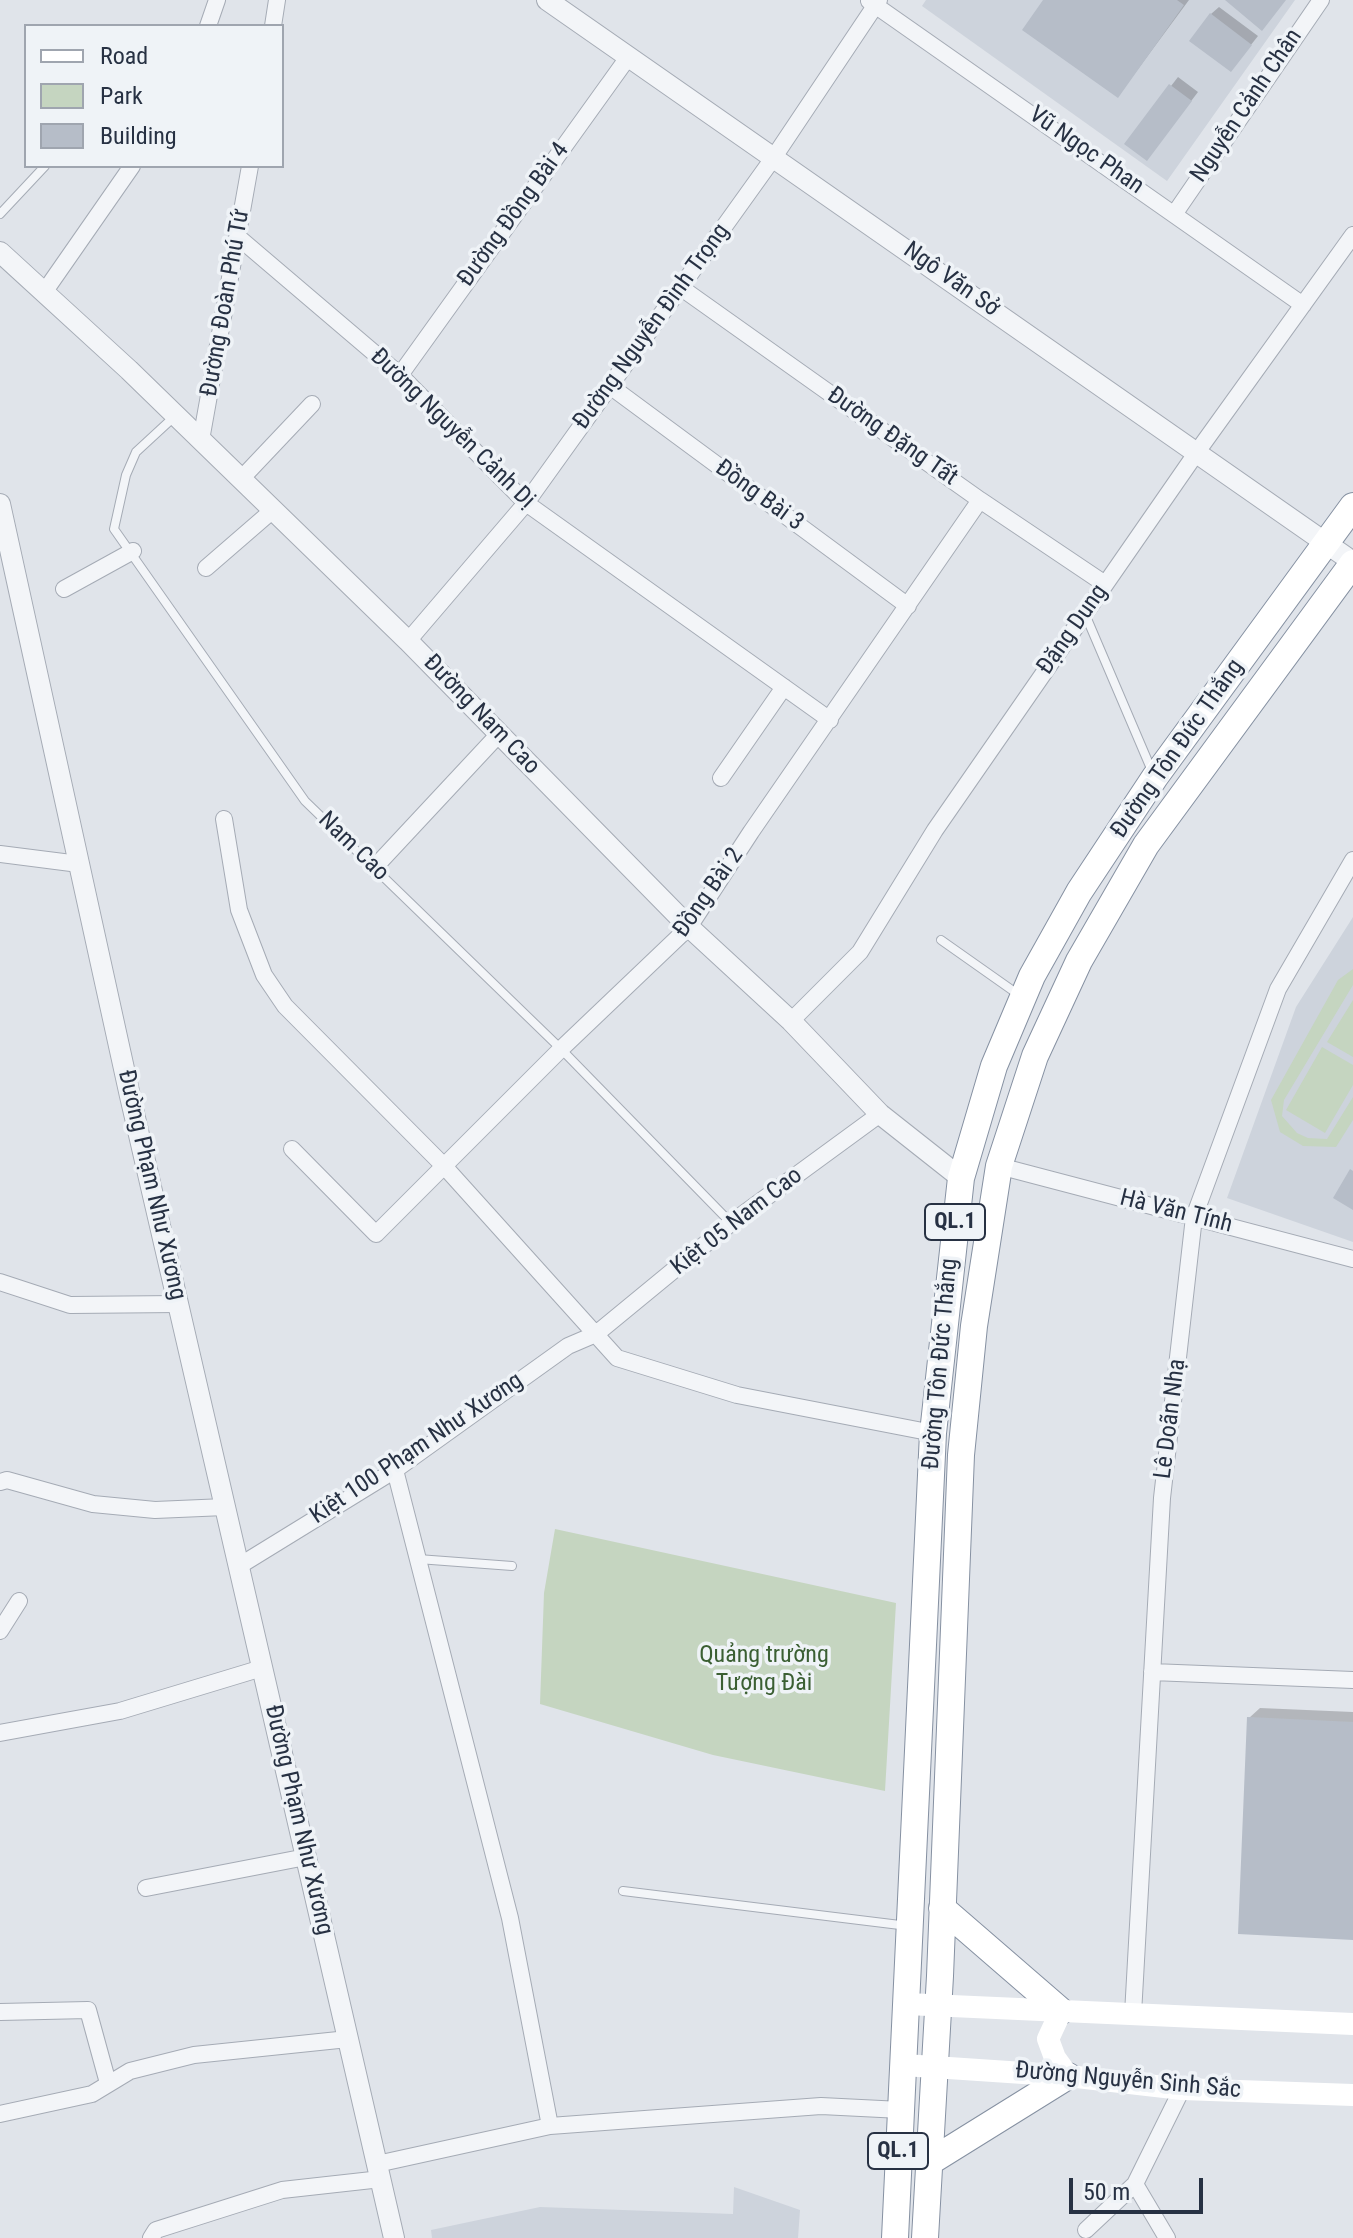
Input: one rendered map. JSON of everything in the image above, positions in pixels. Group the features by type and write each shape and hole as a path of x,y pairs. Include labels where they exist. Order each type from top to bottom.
{"highway":[{"name":"Đường Tôn Đức Thắng","path":"895,2238 933,1433 961,1178 994,1066 1022,998 1079,892 1155,777 1353,506"},
{"name":"Đường Tôn Đức Thắng","path":"925,2238 939,2005 961,1455 974,1326 999,1166 1035,1056 1079,961 1146,845 1353,562"},
{"path":"942,1908 1061,2011"},
{"path":"928,2163 1068,2076"}],"main road":[{"path":"907,2004 1353,2024"},
{"path":"1061,2011 1048,2039 1055,2058 1068,2076"},
{"name":"Đường Nguyễn Sinh Sắc","path":"904,2065 1068,2076 1182,2089 1353,2095"}],"street":[{"path":"209,24 217,0"},
{"path":"273,24 277,0"},
{"name":"Ngô Văn Sở","path":"547,0 1353,562"},
{"name":"Nguyễn Cảnh Chân","path":"1175,213 1321,0"},
{"name":"Vũ Ngọc Phan","path":"874,2 1303,305"},
{"name":"Đường Nguyễn Đình Trọng","path":"408,641 526,503 774,157 874,2"},
{"name":"Đường Đồng Bài 4","path":"400,375 629,56"},
{"path":"45,291 131,168"},
{"name":"Đường Đoàn Phú Tứ","path":"201,440 250,168"},
{"name":"Đặng Dung","path":"791,1021 860,952 935,830 1197,452 1353,235"},
{"name":"Đường Nguyễn Cảnh Dị","path":"238,237 400,375 526,503 830,720"},
{"name":"Đường Nam Cao","path":"0,252 45,291 408,641 689,927 791,1021 880,1114 961,1178"},
{"name":"Đường Đặng Tất","path":"680,287 980,500 1105,584"},
{"name":"Đồng Bài 3","path":"610,386 908,606"},
{"path":"241,479 312,404"},
{"name":"Đồng Bài 2","path":"292,1149 376,1234 561,1049 689,927 980,500"},
{"name":"Đường Phạm Như Xương","path":"0,504 178,1304 394,2238"},
{"path":"206,568 273,510"},
{"path":"64,589 133,551"},
{"path":"721,778 784,687"},
{"path":"374,868 499,734"},
{"path":"224,819 239,910 264,975 285,1006 444,1166 617,1358 737,1395 933,1433"},
{"path":"0,854 79,864"},
{"name":"Lê Doãn Nhạ","path":"1133,2014 1162,1498 1194,1217 1278,989 1351,866"},
{"name":"Kiệt 05 Nam Cao","path":"596,1334 731,1223 880,1114"},
{"name":"Hà Văn Tính","path":"999,1166 1353,1259"},
{"path":"0,1282 70,1305 178,1304"},
{"name":"Kiệt 100 Phạm Như Xương","path":"239,1566 395,1470 568,1346 596,1334"},
{"path":"395,1470 510,1918 550,2126"},
{"path":"0,1482 7,1480 93,1504 155,1510 225,1507"},
{"path":"0,1631 19,1601"},
{"path":"0,1733 120,1711 262,1668"},
{"path":"1152,1672 1353,1680"},
{"path":"146,1888 306,1857"},
{"path":"0,2012 88,2010 108,2083"},
{"path":"0,2114 92,2094 130,2071 194,2055 348,2039"},
{"path":"1086,2230 1135,2184 1182,2089"},
{"path":"151,2238 156,2230 282,2190 379,2171 550,2126 821,2106 901,2110"},
{"path":"1135,2184 1167,2238"}],"lane":[{"path":"0,214 43,168"},
{"name":"Nam Cao","path":"175,415 136,452 126,475 114,529 133,551 305,801 561,1049 731,1223"},
{"path":"1085,613 1155,777"},
{"path":"941,940 1022,998"},
{"path":"417,1559 512,1566"},
{"path":"623,1891 909,1927"}],"shaded area":[{"path":"926,0 1295,0 1167,181 922,6"},
{"path":"1353,917 1353,1242 1227,1198 1296,1007"},
{"path":"734,2187 800,2210 798,2238 432,2238 431,2230 540,2207 733,2214"}],"green space":[{"path":"1353,969 1353,985 1284,1100 1282,1116 1297,1133 1308,1138 1327,1139 1353,1097 1353,1120 1336,1147 1303,1146 1280,1132 1271,1100 1338,980"},
{"path":"1353,1000 1353,1057 1327,1042"},
{"path":"1322,1047 1353,1065 1353,1085 1325,1133 1286,1110"},
{"name":"Quảng trường Tượng Đài","path":"555,1529 896,1603 885,1791 713,1755 540,1704 544,1593"}],"building":[{"path":"1043,0 1177,0 1184,5 1118,98 1022,30"},
{"path":"1225,0 1286,0 1262,31"},
{"path":"1210,13 1252,45 1231,72 1189,41"},
{"path":"1169,84 1192,101 1147,161 1124,144"},
{"path":"1350,1169 1353,1171 1353,1210 1333,1198"},
{"path":"1247,1717 1353,1722 1353,1940 1238,1934"}]}
